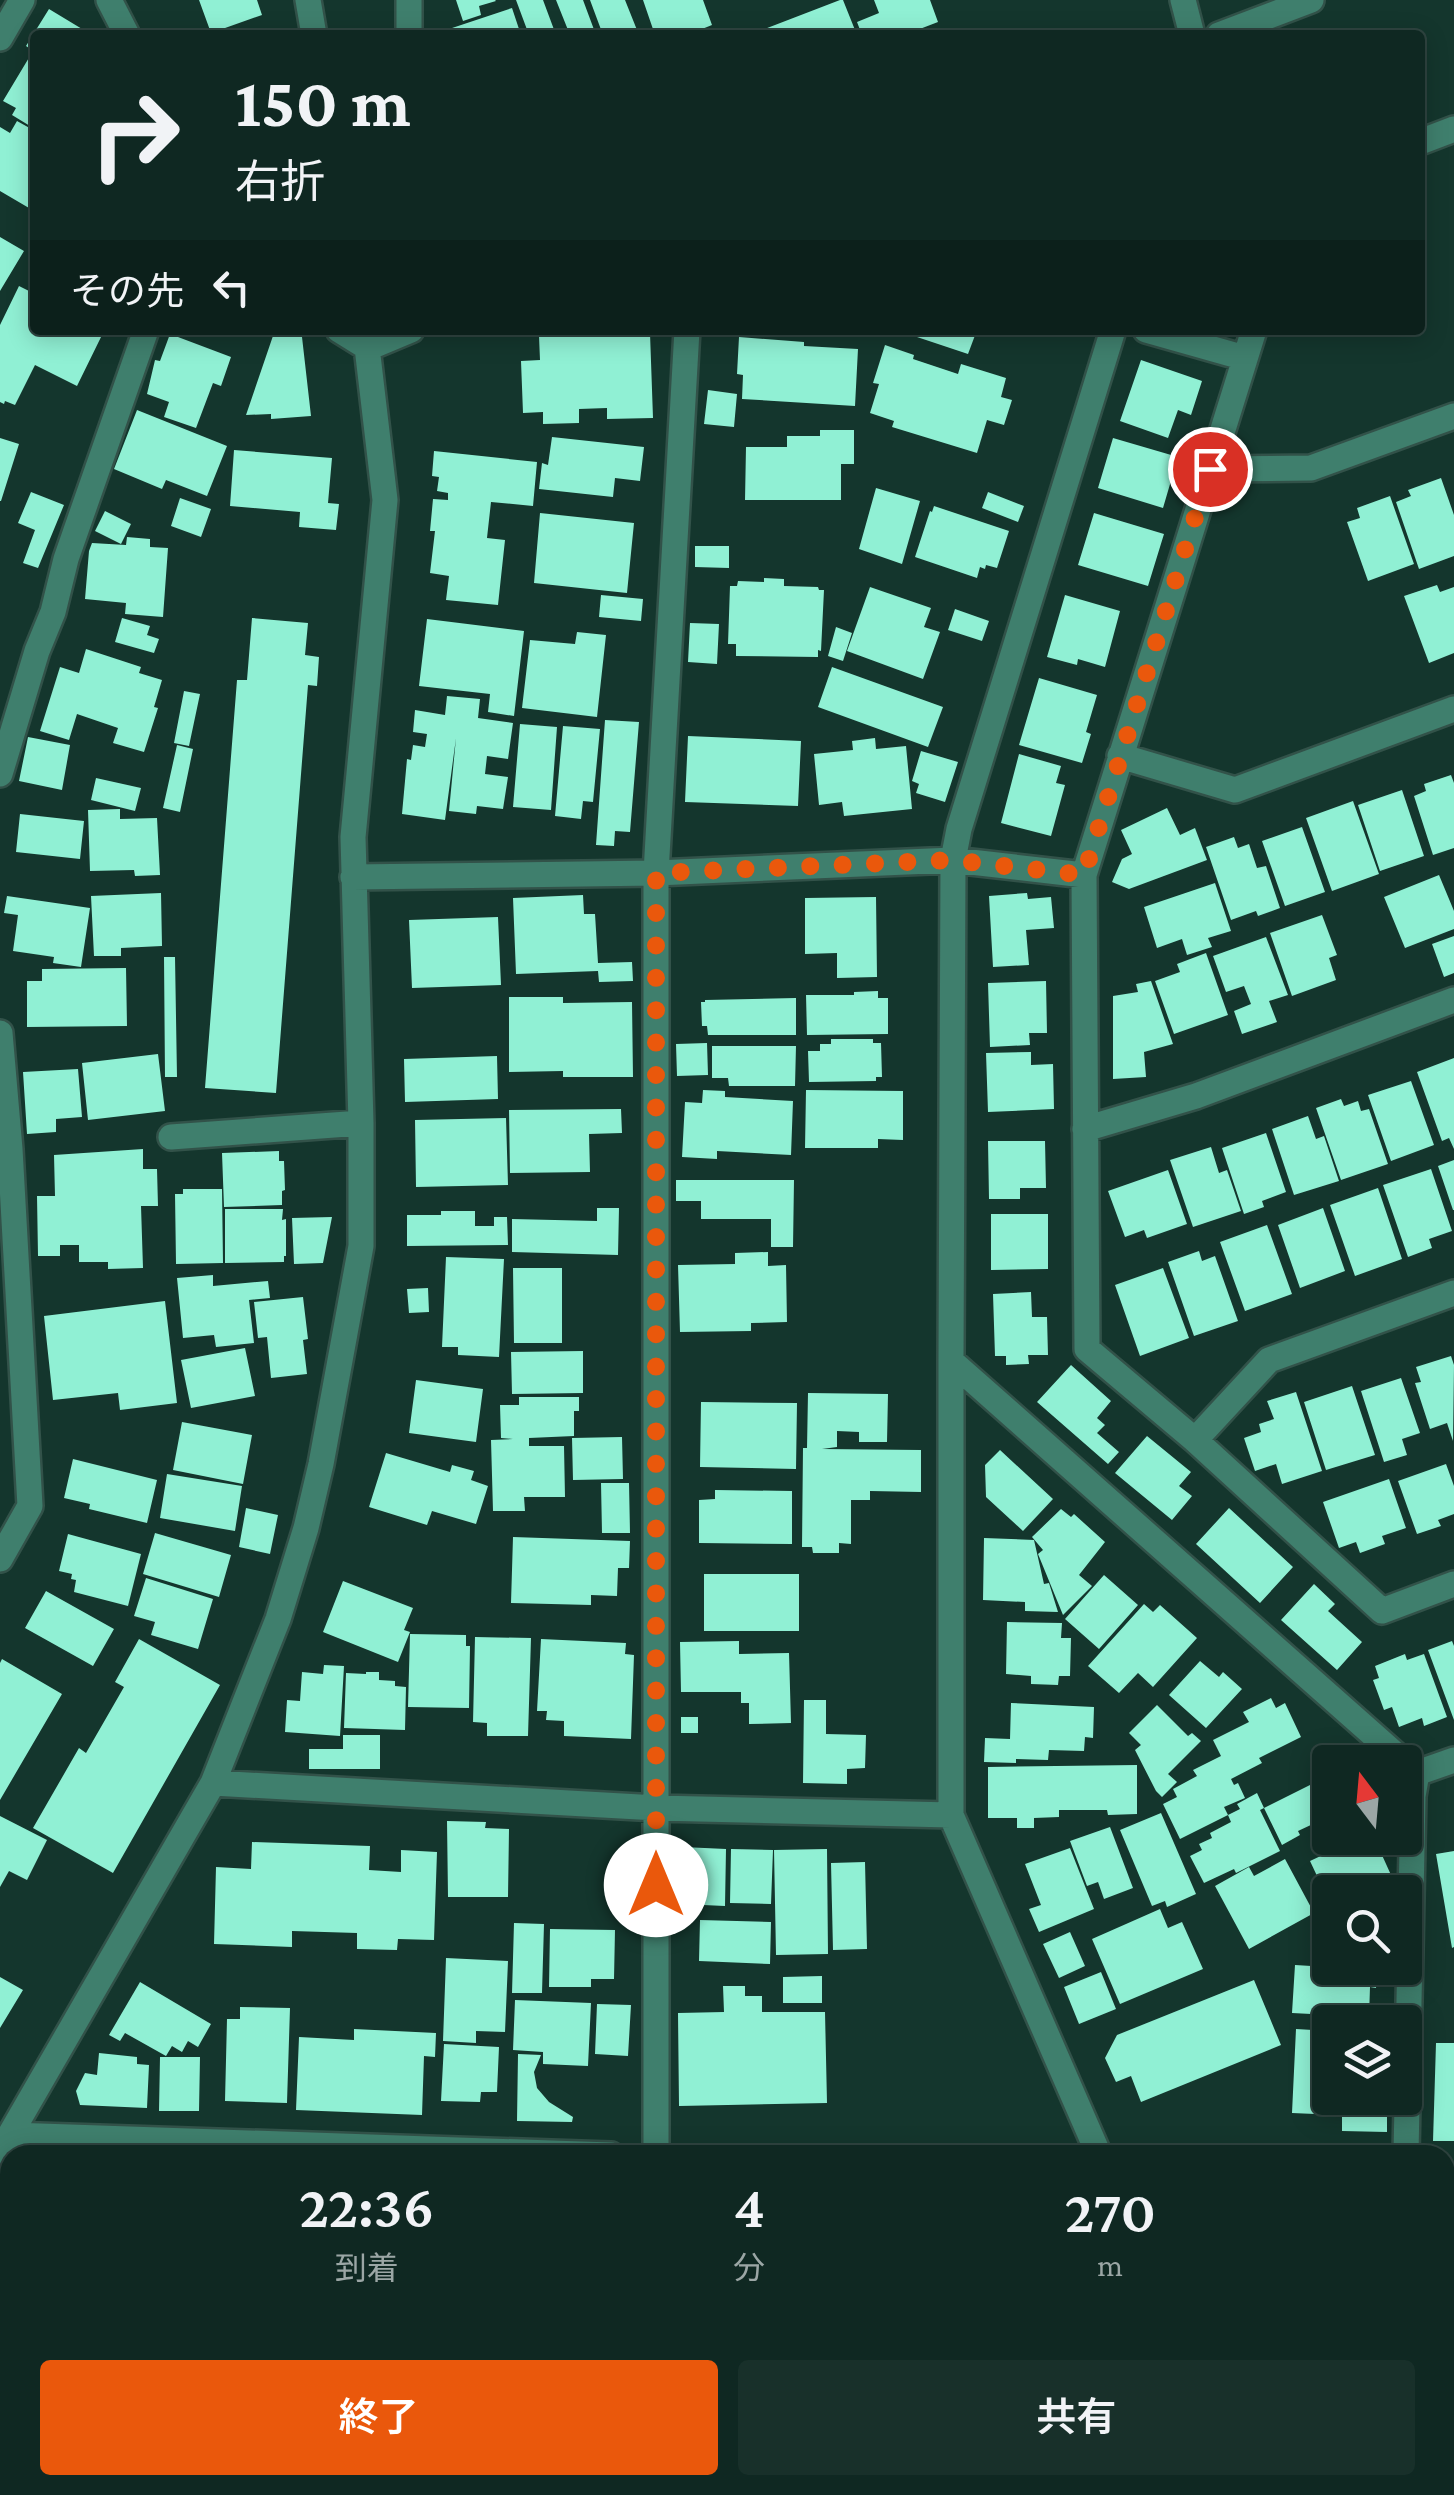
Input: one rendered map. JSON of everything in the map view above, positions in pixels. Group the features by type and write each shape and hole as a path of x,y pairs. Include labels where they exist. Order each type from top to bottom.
{"street":[{"path":"0,38 22,0"},
{"path":"109,0 124,30"},
{"path":"308,0 313,30"},
{"path":"409,0 409,30"},
{"path":"1184,0 1191,30"},
{"path":"1232,30 1310,0"},
{"path":"1425,140 1454,129"},
{"path":"0,774 66,560 144,335"},
{"path":"656,2145 656,873 686,335"},
{"path":"1095,2145 951,1815 952,860 1111,335"},
{"path":"1164,335 1245,358"},
{"path":"1252,335 1084,875 1088,1348 1382,1611 1454,1584"},
{"path":"106,2145 5,2143 213,1783 278,1620 306,1528 361,1246 353,837 385,500 371,336"},
{"path":"1210,469 1311,468 1454,416"},
{"path":"1120,756 1235,790 1454,709"},
{"path":"353,877 656,873 952,860 1084,875"},
{"path":"1085,1129 1196,1096 1454,1000"},
{"path":"0,1034 10,1149 5,1172 30,1506 0,1559"},
{"path":"170,1137 361,1123"},
{"path":"1195,1440 1269,1360 1454,1293"},
{"path":"952,1361 1385,1745"},
{"path":"1422,1764 1454,1760"},
{"path":"213,1783 656,1808 951,1815"},
{"path":"1406,2145 1413,1855"}],"building":[{"path":"199,0 257,0 262,15 210,30"},
{"path":"456,0 496,1 479,6 481,15 463,21"},
{"path":"516,0 543,0 554,30 527,30"},
{"path":"556,0 583,0 594,30 568,30"},
{"path":"590,0 625,0 637,30 601,30"},
{"path":"643,0 703,0 712,25 700,30 653,30"},
{"path":"843,0 855,30 762,30"},
{"path":"874,0 930,0 938,22 917,30 860,30 857,22 879,13"},
{"path":"512,8 519,30 446,30"},
{"path":"49,9 84,30 36,30"},
{"path":"30,56 30,126 12,115 16,108 3,101"},
{"path":"17,121 30,128 29,208 0,191 0,127 10,133"},
{"path":"0,237 24,251 0,291"},
{"path":"19,286 30,292 30,335 102,335 77,386 35,365 15,405 5,401 4,404 0,402 0,325"},
{"path":"170,335 231,357 221,386 213,383 196,428 164,417 169,402 147,394 155,360 160,361"},
{"path":"273,335 299,335 311,416 271,419 271,414 246,415"},
{"path":"650,335 653,418 607,419 607,408 579,409 579,423 543,424 543,412 523,413 521,361 540,360 539,336"},
{"path":"911,335 975,335 968,354"},
{"path":"739,337 858,349 855,406 742,399 743,375 737,374"},
{"path":"885,345 958,374 961,364 1006,378 1001,397 1012,400 1004,425 987,420 977,453 892,427 894,421 870,413 879,384 873,383"},
{"path":"1141,360 1202,381 1191,415 1178,410 1168,438 1120,421"},
{"path":"708,390 737,394 734,427 704,424"},
{"path":"137,410 227,446 207,496 166,480 162,489 114,469"},
{"path":"820,430 854,430 854,464 841,464 841,500 745,500 746,447 787,447 787,436 820,436"},
{"path":"552,437 644,447 640,481 615,478 613,497 539,489 542,463 548,465"},
{"path":"0,438 19,444 1,501 0,501"},
{"path":"1113,438 1178,457 1163,508 1098,488"},
{"path":"234,450 332,458 328,503 339,504 336,530 299,527 300,512 230,506"},
{"path":"434,451 537,462 533,506 491,502 487,538 505,540 498,605 446,600 449,576 430,573 435,531 430,531 433,499 448,500 448,493 437,491 439,477 432,476"},
{"path":"1441,478 1454,515 1454,556 1419,569 1396,502 1411,496 1408,490"},
{"path":"876,488 920,501 902,564 859,549"},
{"path":"31,492 64,505 38,568 23,563 35,530 18,523"},
{"path":"988,492 1024,506 1018,522 982,508"},
{"path":"1390,496 1414,564 1368,581 1347,522 1360,518 1357,508"},
{"path":"180,498 211,509 201,537 171,526"},
{"path":"934,506 1009,531 997,568 980,567 977,578 915,557"},
{"path":"105,511 131,524 121,544 95,531"},
{"path":"540,513 634,523 627,593 534,583"},
{"path":"1094,513 1164,534 1148,586 1078,565"},
{"path":"127,537 150,539 150,547 168,548 163,617 125,614 126,603 85,599 92,543 126,545"},
{"path":"695,546 729,546 729,568 695,567"},
{"path":"764,578 784,579 784,586 824,590 818,657 736,656 736,644 728,644 730,586 737,586 738,581 764,582"},
{"path":"1437,585 1440,592 1454,587 1454,653 1429,663 1404,596"},
{"path":"870,587 931,608 924,627 940,632 923,679 847,651"},
{"path":"601,595 643,599 641,621 599,617"},
{"path":"1065,595 1120,611 1105,667 1078,659 1077,665 1047,657"},
{"path":"955,609 989,621 982,641 948,630"},
{"path":"122,618 150,626 147,635 159,639 154,653 115,642"},
{"path":"252,618 308,623 305,655 319,657 317,686 308,685 276,1093 205,1088 237,680 247,680"},
{"path":"427,619 524,631 514,716 488,712 490,694 419,686"},
{"path":"690,623 719,624 717,664 688,662"},
{"path":"836,627 852,633 843,661 828,656"},
{"path":"577,632 606,635 597,717 522,708 530,640 575,644"},
{"path":"86,649 141,667 139,673 162,680 144,752 113,743 118,728 77,714 69,740 40,731 60,667 79,673"},
{"path":"832,667 943,707 928,747 818,707"},
{"path":"1039,678 1097,695 1082,763 1019,745"},
{"path":"184,691 200,694 189,746 174,743"},
{"path":"447,696 480,699 478,718 513,723 508,759 487,756 485,774 508,777 503,809 477,806 476,814 449,811 456,738 445,820 402,814 407,759 411,760 413,745 425,747 427,734 413,732 415,710 445,715"},
{"path":"605,720 639,722 630,832 615,831 614,846 596,845"},
{"path":"520,724 557,727 551,810 513,807"},
{"path":"563,726 600,729 593,802 583,801 581,819 555,816"},
{"path":"688,736 801,741 798,806 685,802"},
{"path":"28,737 70,745 62,790 19,781"},
{"path":"875,738 876,749 906,746 912,809 844,816 842,802 819,805 814,754 853,750 852,741"},
{"path":"177,745 193,749 180,812 163,808"},
{"path":"921,751 958,762 945,802 916,793 919,784 912,781"},
{"path":"1019,754 1061,766 1056,783 1065,785 1051,836 1001,823"},
{"path":"1451,775 1454,848 1433,855 1414,796 1426,791 1424,784"},
{"path":"96,778 141,788 135,811 91,800"},
{"path":"1402,790 1424,856 1380,871 1358,805"},
{"path":"1353,801 1379,874 1332,891 1306,818"},
{"path":"1167,808 1180,835 1195,828 1207,860 1129,889 1112,882 1122,859 1132,854 1121,830"},
{"path":"120,809 120,819 157,818 160,875 135,876 134,870 90,871 88,810"},
{"path":"20,814 84,821 80,859 16,852"},
{"path":"1302,827 1325,892 1285,906 1262,841"},
{"path":"1234,837 1238,848 1249,844 1257,868 1266,866 1280,908 1231,920 1206,847"},
{"path":"1439,875 1454,911 1454,929 1405,948 1384,897"},
{"path":"1215,883 1231,931 1208,938 1212,947 1187,955 1182,939 1157,948 1144,907"},
{"path":"161,893 162,946 121,948 121,956 94,956 91,896"},
{"path":"1027,893 1028,899 1051,897 1054,928 1026,930 1029,965 993,967 989,896"},
{"path":"583,895 584,914 595,914 598,963 632,962 633,981 599,982 598,971 516,974 513,898"},
{"path":"7,896 90,908 81,967 53,963 54,957 13,951 18,915 4,913"},
{"path":"876,897 877,977 837,978 837,953 805,954 805,898"},
{"path":"1322,915 1337,955 1329,958 1336,980 1292,996 1270,933"},
{"path":"498,917 501,985 412,988 409,920"},
{"path":"1454,936 1454,973 1444,977 1432,944"},
{"path":"1266,937 1288,995 1269,1001 1277,1022 1242,1034 1234,1011 1251,1004 1244,986 1226,992 1213,956"},
{"path":"1206,953 1228,1015 1174,1034 1155,981 1180,972 1177,964"},
{"path":"164,957 175,957 177,1077 165,1077"},
{"path":"126,968 127,1026 27,1027 27,981 42,981 42,969"},
{"path":"1046,981 1047,1033 1029,1033 1030,1045 990,1047 988,983"},
{"path":"1151,981 1173,1044 1144,1052 1146,1077 1113,1079 1113,996 1138,992 1136,984"},
{"path":"878,991 878,998 888,998 888,1034 807,1035 806,995"},
{"path":"509,997 563,997 563,1003 632,1002 633,1077 563,1077 563,1071 509,1072"},
{"path":"796,998 796,1035 708,1035 707,1026 702,1026 701,1002 705,1000"},
{"path":"831,1039 873,1039 873,1043 881,1043 882,1077 876,1077 876,1081 809,1082 808,1051 820,1051 820,1044 831,1044"},
{"path":"707,1043 708,1075 677,1076 676,1044"},
{"path":"712,1046 796,1046 795,1086 729,1086 728,1078 712,1078"},
{"path":"1031,1052 1031,1065 1053,1064 1054,1109 988,1112 986,1053"},
{"path":"158,1054 165,1111 88,1120 82,1063"},
{"path":"497,1056 498,1099 405,1102 404,1059"},
{"path":"1454,1058 1454,1149 1449,1138 1442,1141 1417,1072"},
{"path":"78,1069 82,1117 56,1119 56,1132 27,1134 23,1072"},
{"path":"1411,1081 1434,1145 1391,1161 1368,1095"},
{"path":"703,1090 725,1091 725,1097 793,1101 791,1155 717,1151 717,1159 682,1157 685,1102 702,1103"},
{"path":"806,1090 903,1091 903,1140 878,1139 878,1148 805,1148"},
{"path":"1341,1099 1344,1106 1358,1101 1361,1111 1369,1109 1388,1164 1341,1180 1316,1108"},
{"path":"621,1109 622,1133 589,1134 590,1172 510,1173 509,1110"},
{"path":"1308,1116 1316,1139 1324,1136 1339,1181 1294,1195 1272,1129"},
{"path":"506,1118 508,1185 416,1187 415,1120"},
{"path":"1266,1133 1286,1192 1262,1201 1264,1207 1244,1214 1222,1148"},
{"path":"988,1141 1045,1141 1046,1188 1020,1188 1020,1199 989,1199"},
{"path":"1211,1147 1219,1173 1227,1170 1241,1211 1193,1227 1170,1160"},
{"path":"143,1149 143,1169 157,1169 158,1206 141,1206 143,1268 108,1269 108,1262 79,1262 79,1245 60,1245 60,1256 38,1256 37,1196 55,1196 54,1155"},
{"path":"279,1151 279,1161 284,1161 282,1205 224,1207 222,1153"},
{"path":"1454,1160 1454,1210 1453,1210 1438,1166"},
{"path":"1431,1169 1452,1231 1429,1239 1432,1248 1408,1257 1383,1185"},
{"path":"1168,1170 1187,1224 1147,1238 1144,1230 1125,1237 1108,1191"},
{"path":"676,1180 794,1180 793,1247 771,1247 771,1219 701,1219 701,1201 676,1201"},
{"path":"1378,1188 1402,1259 1355,1276 1330,1205"},
{"path":"183,1189 222,1189 223,1263 176,1264 175,1194 183,1194"},
{"path":"597,1208 619,1208 618,1255 512,1252 512,1219 597,1221"},
{"path":"1323,1208 1345,1271 1300,1288 1278,1225"},
{"path":"225,1209 283,1209 284,1262 225,1263"},
{"path":"441,1211 475,1211 475,1226 494,1226 494,1217 507,1217 508,1245 407,1246 407,1215 441,1215"},
{"path":"991,1214 1048,1214 1048,1269 991,1270"},
{"path":"332,1217 323,1263 294,1264 292,1218"},
{"path":"1267,1225 1292,1294 1245,1311 1220,1242"},
{"path":"1199,1251 1202,1261 1215,1256 1238,1321 1194,1336 1168,1262"},
{"path":"768,1252 768,1266 786,1265 787,1322 751,1323 751,1331 680,1332 678,1265 735,1264 735,1253"},
{"path":"446,1257 504,1259 499,1357 458,1355 458,1347 442,1347"},
{"path":"513,1268 562,1268 562,1343 514,1343"},
{"path":"1163,1268 1189,1338 1140,1356 1115,1285"},
{"path":"213,1275 213,1286 268,1281 270,1298 249,1300 254,1343 216,1347 214,1335 183,1338 177,1278"},
{"path":"428,1288 429,1312 409,1313 407,1289"},
{"path":"1031,1292 1032,1317 1047,1317 1048,1355 1028,1355 1029,1364 1006,1365 1006,1356 995,1356 993,1294"},
{"path":"303,1297 307,1374 271,1378 267,1337 258,1338 254,1302"},
{"path":"165,1301 177,1403 120,1410 118,1393 53,1400 44,1316"},
{"path":"245,1348 255,1396 191,1408 181,1360"},
{"path":"583,1351 583,1393 512,1394 511,1352"},
{"path":"1451,1356 1453,1441 1447,1423 1430,1429 1415,1383 1421,1382 1416,1367"},
{"path":"1071,1365 1111,1401 1097,1418 1105,1425 1097,1433 1119,1452 1108,1464 1037,1402"},
{"path":"1401,1378 1420,1433 1402,1439 1407,1455 1384,1462 1361,1391"},
{"path":"416,1380 483,1389 476,1442 409,1433"},
{"path":"1352,1386 1375,1455 1326,1470 1304,1402"},
{"path":"1296,1392 1322,1471 1282,1484 1276,1464 1255,1471 1244,1438 1261,1432 1259,1424 1274,1419 1267,1401"},
{"path":"808,1393 888,1394 887,1442 859,1442 859,1432 837,1431 837,1447 822,1449 921,1450 921,1492 870,1491 870,1500 851,1500 851,1544 839,1543 839,1553 813,1553 812,1547 802,1547"},
{"path":"519,1397 579,1397 579,1411 574,1411 574,1436 529,1438 529,1446 564,1446 565,1497 524,1497 525,1511 493,1511 491,1440 513,1439 501,1438 500,1405 519,1405"},
{"path":"701,1402 797,1403 796,1469 700,1467"},
{"path":"182,1422 252,1435 243,1484 173,1470"},
{"path":"1147,1436 1191,1472 1179,1486 1192,1496 1172,1520 1115,1473"},
{"path":"622,1437 623,1479 573,1480 572,1438"},
{"path":"1000,1450 1053,1499 1023,1531 986,1497 985,1465"},
{"path":"386,1453 450,1472 452,1465 474,1471 471,1480 488,1486 476,1524 432,1511 427,1525 369,1507"},
{"path":"73,1459 157,1480 147,1523 89,1509 90,1504 64,1498"},
{"path":"1446,1464 1454,1486 1454,1514 1438,1520 1441,1526 1417,1534 1398,1481"},
{"path":"167,1474 242,1486 235,1531 160,1518"},
{"path":"1389,1479 1406,1528 1382,1536 1385,1544 1360,1553 1356,1542 1339,1548 1323,1502"},
{"path":"601,1483 629,1483 630,1533 602,1533"},
{"path":"715,1490 792,1491 792,1544 699,1543 699,1500 715,1499"},
{"path":"246,1508 278,1515 270,1554 239,1547"},
{"path":"1229,1508 1293,1567 1260,1603 1196,1544"},
{"path":"1061,1509 1071,1517 1074,1514 1105,1542 1079,1575 1092,1586 1063,1615 1038,1554 1043,1550 1032,1537"},
{"path":"155,1533 231,1555 219,1597 143,1574"},
{"path":"68,1534 141,1554 128,1606 74,1592 76,1580 71,1579 72,1574 59,1571"},
{"path":"513,1537 630,1541 629,1568 618,1568 617,1596 591,1595 591,1605 511,1603"},
{"path":"984,1538 1034,1540 1044,1584 1049,1583 1058,1612 1025,1611 1025,1602 983,1600"},
{"path":"704,1574 799,1574 799,1631 704,1631"},
{"path":"1104,1575 1138,1605 1099,1649 1065,1619"},
{"path":"146,1578 213,1599 198,1649 151,1635 155,1622 134,1616"},
{"path":"343,1581 413,1608 404,1630 410,1632 398,1662 323,1632"},
{"path":"1314,1584 1335,1604 1328,1611 1362,1642 1337,1670 1281,1620"},
{"path":"46,1591 114,1629 93,1666 25,1628"},
{"path":"1144,1604 1153,1612 1160,1605 1197,1638 1153,1687 1138,1673 1119,1693 1088,1666"},
{"path":"1007,1622 1062,1623 1061,1638 1071,1638 1070,1676 1059,1676 1058,1685 1031,1684 1031,1676 1006,1674"},
{"path":"410,1634 466,1635 466,1646 470,1646 469,1708 408,1707"},
{"path":"475,1637 531,1638 528,1736 487,1736 487,1723 473,1722"},
{"path":"139,1639 220,1685 113,1873 33,1828 79,1748 86,1753 124,1687 115,1682"},
{"path":"541,1639 626,1643 625,1654 634,1655 631,1739 564,1736 564,1721 546,1720 547,1711 537,1711"},
{"path":"739,1641 739,1654 789,1653 791,1723 749,1724 749,1703 741,1703 741,1692 681,1692 680,1642"},
{"path":"1452,1641 1454,1646 1454,1720 1428,1650"},
{"path":"1405,1654 1407,1660 1424,1654 1447,1717 1424,1726 1422,1718 1399,1727 1392,1707 1384,1710 1373,1680 1379,1678 1375,1666"},
{"path":"2,1659 62,1694 0,1800 0,1663"},
{"path":"1200,1661 1219,1677 1223,1672 1242,1689 1206,1728 1169,1695"},
{"path":"324,1665 344,1666 340,1736 285,1732 287,1700 300,1701 302,1672 323,1674"},
{"path":"379,1672 379,1680 395,1681 395,1686 406,1687 405,1730 344,1728 346,1673"},
{"path":"1271,1698 1276,1708 1285,1703 1301,1737 1259,1758 1262,1763 1231,1779 1234,1785 1238,1783 1245,1798 1224,1807 1228,1815 1180,1839 1163,1804 1177,1797 1173,1789 1197,1776 1193,1770 1221,1756 1213,1740 1249,1722 1243,1712"},
{"path":"804,1700 826,1700 826,1734 866,1735 865,1768 847,1769 847,1784 803,1783"},
{"path":"1011,1703 1094,1707 1093,1738 1085,1737 1084,1751 1049,1750 1048,1760 984,1762 985,1738 1010,1739"},
{"path":"1157,1705 1188,1736 1192,1733 1201,1741 1168,1774 1177,1782 1162,1797 1135,1750 1141,1745 1129,1733"},
{"path":"681,1717 698,1717 698,1733 681,1733"},
{"path":"343,1735 380,1735 380,1769 309,1769 309,1749 343,1749"},
{"path":"1137,1765 1137,1814 1059,1810 1059,1817 1034,1818 1034,1828 1017,1828 1017,1818 988,1818 988,1767"},
{"path":"1312,1784 1312,1824 1282,1845 1264,1808"},
{"path":"1257,1793 1264,1808 1260,1810 1280,1851 1236,1873 1234,1869 1204,1883 1190,1856 1202,1850 1199,1844 1212,1838 1210,1833 1231,1822 1228,1815 1240,1809 1237,1804"},
{"path":"1161,1813 1196,1894 1167,1907 1165,1901 1152,1906 1120,1830"},
{"path":"0,1816 47,1840 27,1880 9,1871 0,1887"},
{"path":"447,1821 486,1822 485,1828 509,1829 508,1897 448,1897"},
{"path":"1110,1827 1133,1888 1104,1899 1098,1882 1087,1886 1070,1841"},
{"path":"252,1842 370,1846 369,1870 401,1872 401,1850 437,1852 434,1940 398,1939 397,1950 357,1949 357,1933 292,1931 292,1947 214,1944 216,1867 251,1869"},
{"path":"683,1847 726,1849 725,1906 681,1904"},
{"path":"1070,1848 1094,1909 1039,1932 1029,1909 1041,1905 1025,1864"},
{"path":"731,1849 773,1850 771,1904 730,1903"},
{"path":"827,1849 828,1954 776,1955 774,1850"},
{"path":"1454,1851 1454,1947 1452,1948 1436,1854"},
{"path":"1323,1855 1382,1855 1391,1875 1317,1875 1310,1861"},
{"path":"1285,1859 1312,1914 1249,1949 1215,1886 1249,1867 1254,1876"},
{"path":"865,1862 867,1949 833,1950 831,1863"},
{"path":"1160,1909 1168,1928 1182,1922 1203,1969 1120,2004 1092,1939"},
{"path":"700,1920 771,1922 770,1964 699,1961"},
{"path":"514,1923 544,1924 542,1993 512,1993"},
{"path":"550,1929 615,1930 614,1979 591,1979 591,1987 549,1987"},
{"path":"1070,1932 1085,1966 1059,1978 1043,1944"},
{"path":"446,1958 508,1961 505,2032 476,2031 476,2043 443,2041"},
{"path":"1295,1965 1312,1966 1312,1985 1376,1985 1370,1987 1369,2005 1312,2005 1312,2014 1292,2013"},
{"path":"1101,1972 1116,2009 1079,2024 1064,1987"},
{"path":"822,1976 822,2003 783,2003 783,1977"},
{"path":"0,1977 23,1990 0,2028"},
{"path":"1254,1980 1281,2045 1141,2102 1131,2076 1116,2082 1105,2058 1117,2035"},
{"path":"140,1982 211,2024 198,2047 188,2041 182,2052 172,2046 166,2056 125,2033 120,2041 109,2035"},
{"path":"723,1986 745,1986 745,1996 762,1996 762,2012 825,2012 827,2103 679,2106 678,2013 724,2012"},
{"path":"515,2000 591,2003 588,2066 543,2064 543,2052 513,2050"},
{"path":"597,2004 631,2005 628,2056 595,2054"},
{"path":"240,2007 290,2008 287,2103 225,2101 227,2019 240,2019"},
{"path":"354,2029 436,2033 435,2057 424,2056 422,2115 296,2110 299,2037 354,2040"},
{"path":"1296,2029 1312,2030 1312,2114 1292,2113"},
{"path":"1436,2043 1454,2043 1454,2141 1433,2141"},
{"path":"444,2044 499,2047 497,2092 481,2092 480,2102 441,2101"},
{"path":"99,2053 137,2057 137,2064 149,2065 147,2108 80,2105 76,2091 85,2073 97,2075"},
{"path":"518,2054 541,2055 534,2072 537,2088 549,2102 573,2117 572,2122 517,2121"},
{"path":"160,2057 200,2057 199,2111 159,2111"},
{"path":"1342,2115 1387,2115 1387,2132 1342,2131"}],"route":[{"path":"656,1885 656,873 952,860 1084,875 1210,469"}]}
